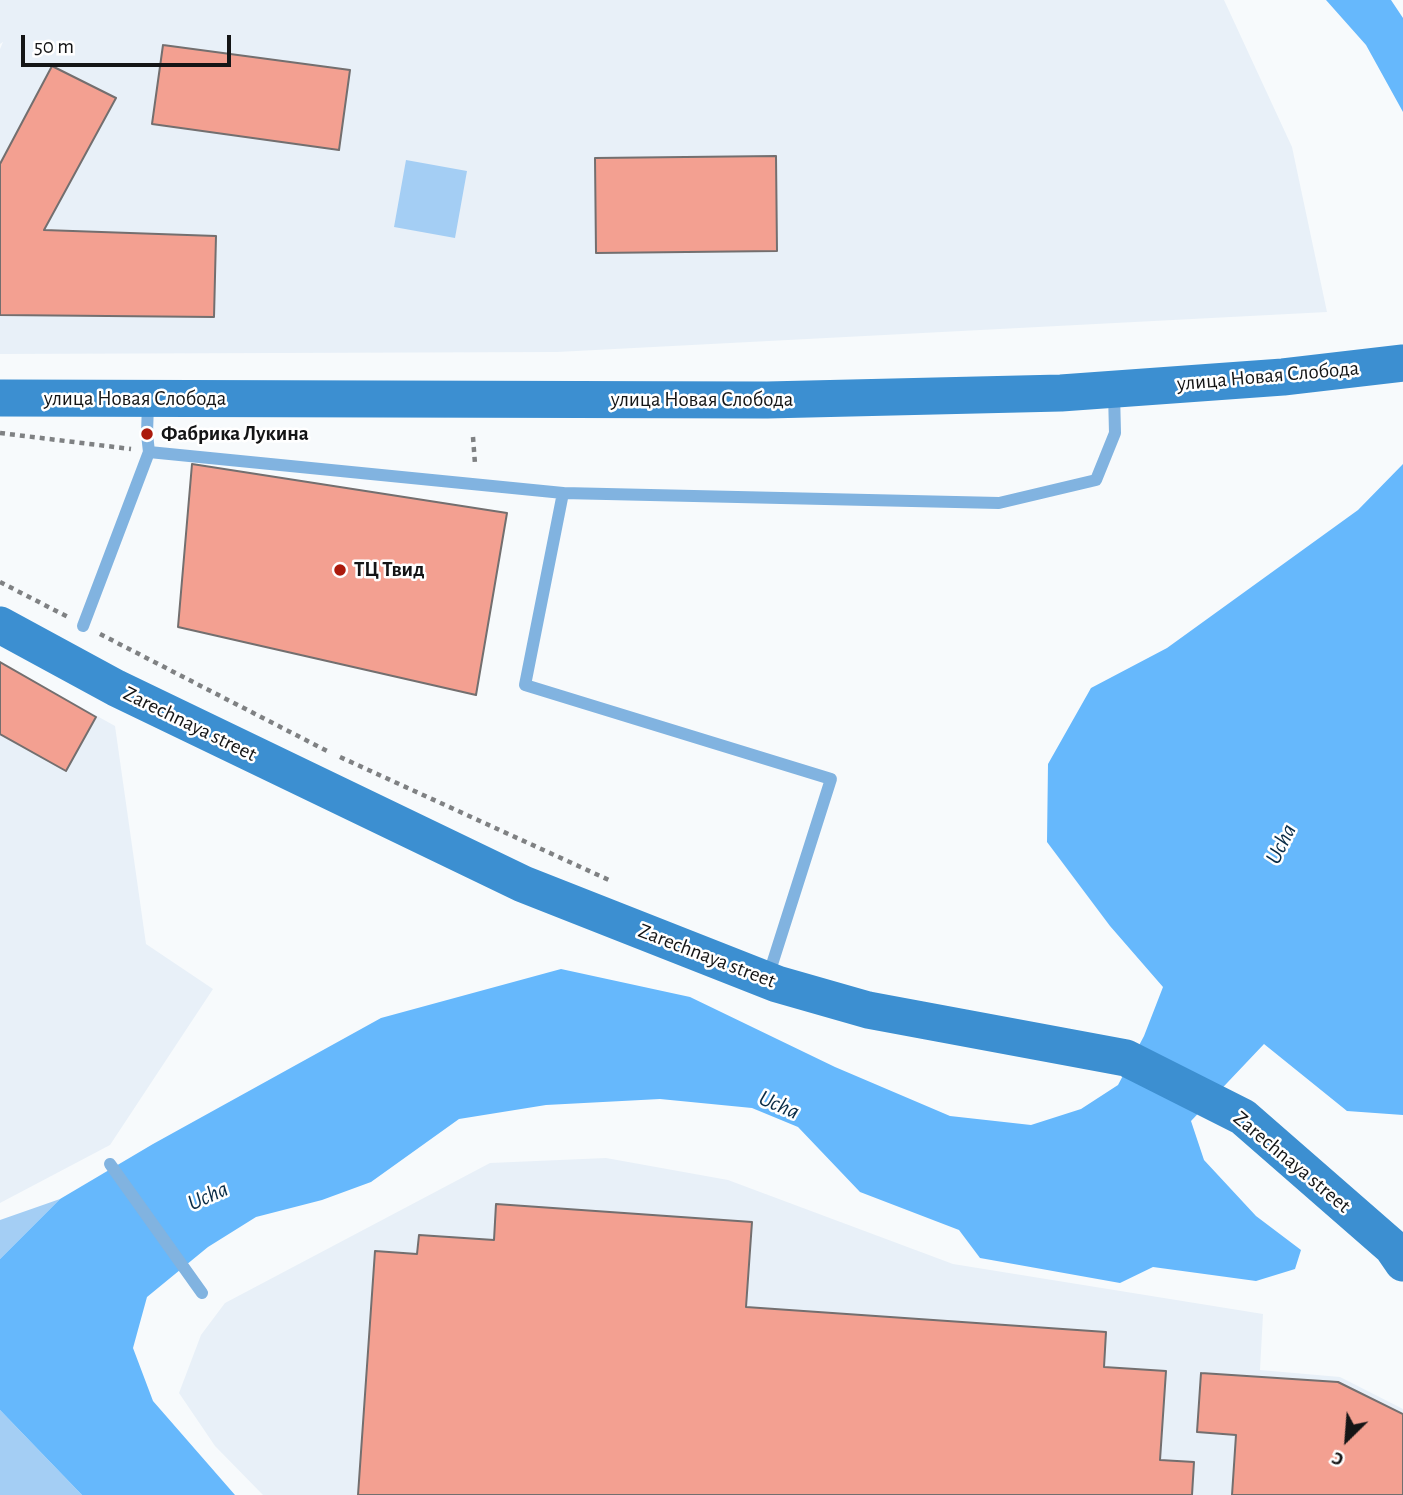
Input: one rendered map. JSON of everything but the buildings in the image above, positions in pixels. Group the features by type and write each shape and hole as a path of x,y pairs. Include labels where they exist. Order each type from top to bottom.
{"main road":[{"name":"улица Новая Слобода","path":"0,398 767,400 1061,393 1283,377 1403,363"},
{"name":"Zarechnaya street","path":"0,625 116,688 523,884 767,980 868,1010 1126,1058 1243,1116 1392,1247 1403,1263"}],"lane":[{"path":"149,452 563,492 999,503 1096,480 1115,433 1114,389"},
{"path":"83,626 149,452 149,399"},
{"path":"563,492 525,685 831,779 767,980"},
{"path":"110,1164 202,1293"}],"path":[{"path":"0,433 149,452"},
{"path":"473,438 477,483"},
{"path":"0,582 332,754 618,885"}],"shaded area":[{"path":"0,0 1224,0 1292,147 1327,312 557,352 0,354 0,49 3,42 0,44"},
{"path":"406,160 467,171 455,238 394,227"},
{"path":"0,662 115,726 146,944 213,989 110,1145 0,1203"},
{"path":"606,1158 728,1180 953,1264 1263,1314 1260,1370 1340,1377 1403,1409 1403,1495 263,1495 215,1446 179,1393 201,1335 225,1303 490,1163"},
{"path":"60,1199 0,1259 0,1220"},
{"path":"0,1410 82,1495 0,1495"}],"water":[{"path":"1326,0 1391,0 1403,18 1403,112 1366,45"},
{"name":"Ucha","path":"1403,464 1403,1115 1347,1111 1264,1044 1191,1121 1204,1160 1256,1216 1301,1250 1295,1269 1256,1281 1153,1267 1120,1283 980,1258 959,1230 860,1192 798,1127 752,1108 660,1099 546,1105 459,1119 371,1182 322,1200 256,1217 208,1247 147,1297 133,1348 153,1401 235,1495 82,1495 0,1410 0,1259 60,1199 153,1144 381,1018 561,969 690,997 835,1067 950,1116 1031,1125 1081,1109 1118,1085 1144,1036 1163,987 1110,926 1047,842 1048,764 1091,688 1167,648 1358,510"}],"place":[{"name":"Фабрика Лукина","path":"147,434"},
{"name":"ТЦ Твид","path":"340,570"}]}
